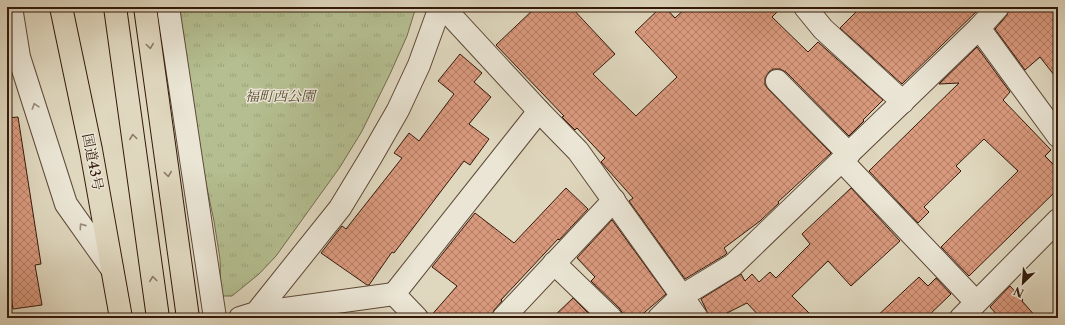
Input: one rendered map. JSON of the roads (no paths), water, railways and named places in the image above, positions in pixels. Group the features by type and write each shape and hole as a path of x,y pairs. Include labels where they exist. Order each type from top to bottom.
{"highway":[{"name":"国道43号","path":"62,7 91,150 121,318"},
{"path":"115,7 158,318"},
{"path":"145,7 188,318"}],"street":[{"path":"11,7 19,56 66,204 112,269"},
{"path":"168,7 215,318"},
{"path":"248,316 340,208 398,110 419,65 440,7"},
{"path":"443,7 578,151 697,318"},
{"path":"805,7 823,29 903,102"},
{"path":"659,318 682,296 733,265 903,102 979,28 998,7"},
{"path":"979,28 1058,136"},
{"path":"777,82 976,302"},
{"path":"248,316 394,294 539,111"},
{"path":"503,318 614,200"},
{"path":"961,318 1058,220"},
{"path":"554,263 611,318"},
{"path":"394,294 417,318"}],"park label":[{"name":"福町西公園","path":"280,96"}]}
